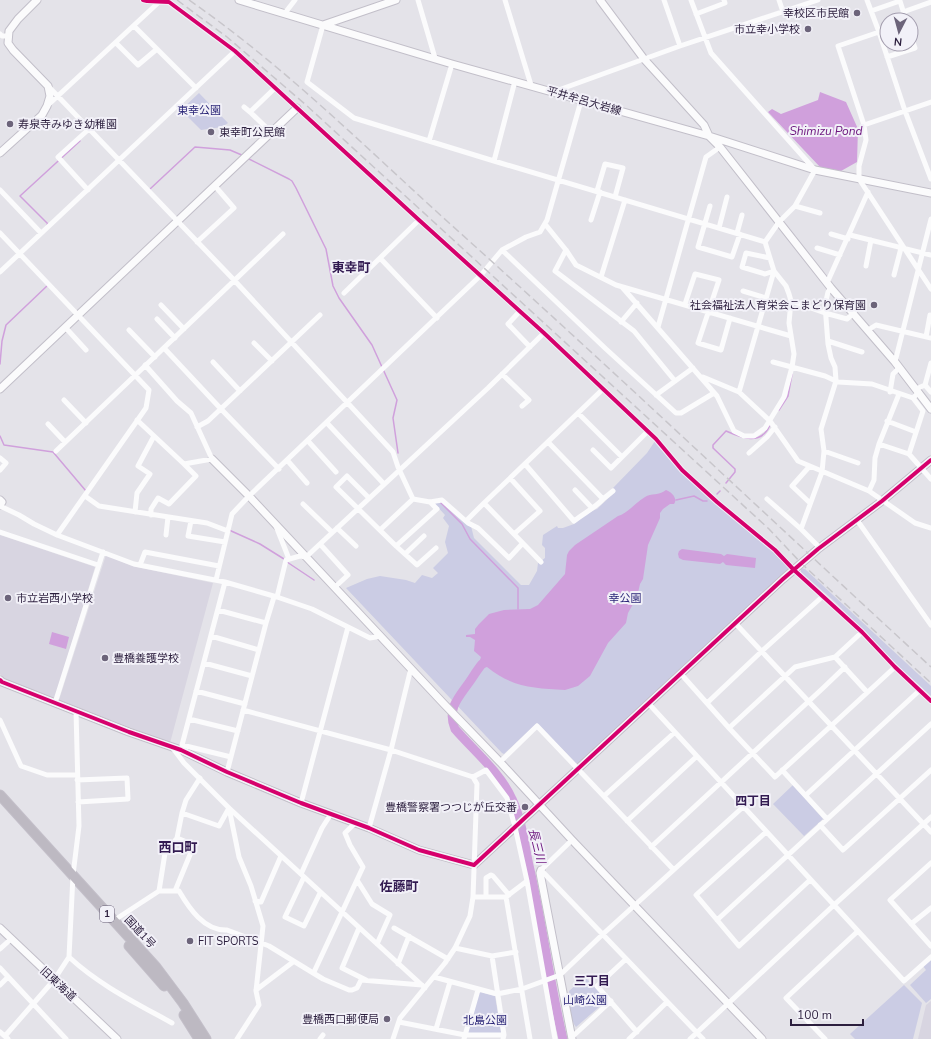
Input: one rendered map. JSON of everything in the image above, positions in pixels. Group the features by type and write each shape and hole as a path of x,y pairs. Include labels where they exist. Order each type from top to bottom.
{"highway":[{"name":"国道1号","path":"0,795 158,980 189,1022 199,1039"},
{"name":"国道1号","path":"0,803 156,967 198,1024 206,1039"}],"street":[{"path":"37,0 3,36 12,50 234,280 392,452 413,499"},
{"path":"143,0 169,2 235,51 544,333 648,431 665,448 682,470 717,502 775,550 794,570 862,632 895,667 931,701"},
{"name":"平井牟呂大岩線","path":"239,0 452,64 709,136 815,170 931,193"},
{"path":"285,13 295,0"},
{"path":"396,0 323,25 307,82 354,118 764,242"},
{"path":"418,0 435,58"},
{"path":"505,0 531,85"},
{"path":"600,0 644,59 704,124 709,136 720,147 829,285 854,313 931,408"},
{"path":"664,0 680,46"},
{"path":"691,0 711,53 815,170 795,206 779,222 764,242"},
{"path":"696,14 725,3 724,0"},
{"path":"779,0 783,12"},
{"path":"553,92 680,46 818,0"},
{"path":"867,0 879,32 838,46 864,125 866,140 859,166 859,179 902,248 931,289"},
{"path":"871,11 900,1 903,12 931,2"},
{"path":"0,153 42,115 48,106 159,2"},
{"path":"134,26 196,88"},
{"path":"116,43 138,65 157,49"},
{"path":"0,272 235,51"},
{"path":"885,52 905,111 931,179"},
{"path":"887,57 903,52"},
{"path":"429,141 452,64"},
{"path":"494,161 515,81"},
{"path":"48,86 50,96 48,106"},
{"path":"250,112 275,88"},
{"path":"216,580 232,514 249,496 481,275 502,250 540,232 547,220 581,101"},
{"path":"864,125 931,102"},
{"path":"244,107 271,132"},
{"path":"0,389 297,108"},
{"path":"88,190 58,157 89,129"},
{"path":"658,327 706,157 720,147"},
{"path":"591,220 605,164 622,168 615,197"},
{"path":"197,242 234,208 215,186"},
{"path":"0,190 41,233"},
{"path":"801,529 822,472 824,451 821,429 836,381 835,367 831,358 828,341 825,305 829,285 840,256 868,192"},
{"path":"719,228 727,197"},
{"path":"601,277 625,200"},
{"path":"710,206 698,247 732,257 742,215"},
{"path":"795,206 820,213"},
{"path":"890,392 893,374 897,365 903,331 931,219"},
{"path":"344,293 419,220"},
{"path":"545,224 576,265 622,287 685,304 791,336"},
{"path":"0,233 149,390 146,408 57,535"},
{"path":"56,451 283,234"},
{"path":"831,234 871,240 931,255"},
{"path":"866,266 871,240"},
{"path":"749,453 759,442 767,437 784,396 794,354 789,323 789,294 786,286 774,271 764,242"},
{"path":"817,248 840,256"},
{"path":"894,275 902,248"},
{"path":"502,250 676,412 681,413 714,394"},
{"path":"566,250 555,271 634,331 675,381"},
{"path":"770,258 746,253 742,267 764,274 774,271"},
{"path":"380,258 437,318"},
{"path":"740,392 774,271"},
{"path":"685,304 695,274 718,280 698,343 721,350 730,318"},
{"path":"622,287 701,376 722,405 732,428 744,436 754,436 772,423"},
{"path":"743,292 766,298"},
{"path":"790,301 847,319 854,313"},
{"path":"621,322 637,303"},
{"path":"162,305 184,330"},
{"path":"520,311 508,324 530,347"},
{"path":"197,427 208,421 320,315"},
{"path":"868,330 876,325 928,337 930,315"},
{"path":"157,319 175,338"},
{"path":"65,327 86,350"},
{"path":"129,330 155,357"},
{"path":"306,557 544,333"},
{"path":"828,341 862,352"},
{"path":"254,343 272,361"},
{"path":"164,348 220,409 279,469"},
{"path":"213,362 240,391"},
{"path":"773,362 825,376 836,381 872,384 890,392 912,398 923,412 909,454"},
{"path":"912,398 925,385 931,363"},
{"path":"146,365 177,401 191,414 212,459 249,496 572,840 762,1039"},
{"path":"656,395 693,368"},
{"path":"502,374 529,400 522,406"},
{"path":"701,376 740,392 772,423 798,461 869,491 915,523 931,528"},
{"path":"925,385 931,392"},
{"path":"466,522 603,389"},
{"path":"869,491 874,480 875,458 879,444 899,394"},
{"path":"64,400 86,423"},
{"path":"578,413 622,456"},
{"path":"137,420 196,476 169,504 158,498 152,508 151,515"},
{"path":"887,421 916,432"},
{"path":"327,423 384,484"},
{"path":"48,424 65,442"},
{"path":"593,450 611,468 648,431"},
{"path":"135,512 137,493 150,474 138,466 154,436"},
{"path":"308,441 336,472"},
{"path":"548,442 604,499"},
{"path":"879,444 909,454 931,479"},
{"path":"824,451 858,463"},
{"path":"0,458 6,464 0,470"},
{"path":"184,464 212,459"},
{"path":"287,460 307,483"},
{"path":"474,866 794,570 820,548 882,501 931,460"},
{"path":"525,464 574,521 613,491"},
{"path":"810,467 792,486 810,503"},
{"path":"369,498 347,476 336,487 417,565 436,548"},
{"path":"510,478 540,511 514,534"},
{"path":"575,490 592,508"},
{"path":"85,496 99,506 207,523 228,531"},
{"path":"767,498 820,548"},
{"path":"413,499 430,502 442,500 466,522 478,528 509,558 522,544"},
{"path":"380,530 413,499"},
{"path":"0,500 2,502 0,505 34,524 57,535 103,552 140,565 225,582 276,597 312,609 370,638 381,636"},
{"path":"396,546 437,509 430,502"},
{"path":"484,503 541,562"},
{"path":"303,504 332,532"},
{"path":"166,535 168,517"},
{"path":"858,520 931,625"},
{"path":"191,521 188,536 225,542"},
{"path":"276,525 289,559"},
{"path":"337,528 356,546"},
{"path":"0,532 98,565"},
{"path":"405,554 424,536"},
{"path":"320,544 348,574 335,588"},
{"path":"55,703 103,552"},
{"path":"140,565 145,552 219,566"},
{"path":"227,772 266,623 276,597 286,560 300,556 306,557"},
{"path":"225,582 182,745 231,757"},
{"path":"707,703 823,596"},
{"path":"218,610 266,623"},
{"path":"736,624 855,749 931,832"},
{"path":"301,803 348,627"},
{"path":"729,728 795,667 836,658 862,632"},
{"path":"211,636 259,650"},
{"path":"836,658 867,692"},
{"path":"204,663 252,676"},
{"path":"651,847 844,667"},
{"path":"681,674 752,753 775,776 895,667"},
{"path":"369,828 391,750 411,668"},
{"path":"0,680 55,703 172,747 301,803 369,828 419,850 474,866"},
{"path":"806,795 920,690"},
{"path":"196,691 245,704"},
{"path":"649,704 696,757 904,981 931,957"},
{"path":"243,710 391,750 473,777 477,784 473,897 470,916 455,948 448,959 400,1018 393,1039"},
{"path":"0,1032 7,1037 54,980 69,957 72,879 79,826 76,711"},
{"path":"189,719 238,731"},
{"path":"0,720 21,766 46,775 127,778 128,799 78,802"},
{"path":"717,920 931,724"},
{"path":"500,762 537,726 673,869"},
{"path":"604,796 674,733"},
{"path":"172,747 184,763 229,808 424,987"},
{"path":"627,821 696,757"},
{"path":"473,777 486,770 507,798 527,881 555,1039"},
{"path":"782,770 827,819"},
{"path":"820,825 843,850 931,770"},
{"path":"159,891 165,853 177,838 186,800 200,778"},
{"path":"434,977 497,994 522,989 560,975 602,934 743,807"},
{"path":"182,813 219,826 229,808"},
{"path":"229,808 239,856 251,886 263,926 256,990 259,1005 237,1039"},
{"path":"320,892 304,926 285,917 322,828 331,814"},
{"path":"690,1039 834,905 931,818"},
{"path":"314,972 363,867 345,833 355,823"},
{"path":"766,832 696,895 739,946 810,880"},
{"path":"175,891 194,845 177,838"},
{"path":"572,840 541,870 540,873 572,1038"},
{"path":"255,902 261,902 281,856"},
{"path":"931,862 890,900 931,946"},
{"path":"541,870 703,1039"},
{"path":"486,897 486,878 491,875 508,896 530,1039"},
{"path":"357,880 372,904 390,915 377,944"},
{"path":"473,897 508,896 527,881"},
{"path":"113,921 159,891 179,891 192,913 208,925 219,931 227,930 261,943 279,952 293,962 349,990 357,988 361,980 424,987"},
{"path":"911,924 931,908"},
{"name":"旧東海道","path":"0,928 116,1039"},
{"path":"359,928 342,968 366,981"},
{"path":"394,928 448,959"},
{"path":"825,1039 786,998 858,931"},
{"path":"398,964 409,936"},
{"path":"0,949 11,939"},
{"path":"455,948 492,956 516,952"},
{"path":"399,1022 436,1029 465,1037 503,1037 492,956"},
{"path":"69,957 85,972 172,1023"},
{"path":"626,959 597,986 637,1032"},
{"path":"256,990 293,962"},
{"path":"0,968 66,1039"},
{"path":"0,985 8,977"},
{"path":"436,1029 450,982"},
{"path":"465,1037 478,990"},
{"path":"572,1038 611,1001"},
{"path":"629,1039 667,1002"}],"shaded area":[{"path":"0,535 95,567 55,698 4,679 0,674"},
{"path":"106,555 132,566 213,583 170,743 59,700"},
{"path":"931,1001 931,1039 918,1039 926,1005"}],"green space":[{"name":"東幸公園","path":"199,93 228,123 222,127 201,130 181,110"},
{"name":"幸公園","path":"655,441 668,455 789,567 579,764 576,763 537,723 504,754 346,588 367,579 380,576 415,583 422,575 432,578 438,573 433,568 448,553 445,542 449,526 443,518 445,515 434,503 442,502 471,526 474,538 521,585 529,585 537,571 538,563 545,558 545,548 542,545 543,535 557,526 558,528 563,528 574,524 585,514 597,509 615,492 613,488 647,453"},
{"path":"801,568 805,569 931,686 931,696 897,665 834,601 801,572"},
{"path":"793,785 823,819 804,836 773,804"},
{"path":"931,959 931,999 926,1003 910,985 926,970 923,966"},
{"name":"山崎公園","path":"585,977 606,999 606,1001 576,1027 571,1015 569,991"},
{"path":"904,985 922,1003 913,1039 855,1039 850,1034"},
{"name":"北島公園","path":"481,992 495,996 501,1032 500,1034 469,1034 468,1032 479,993"}],"water":[{"name":"Shimizu Pond","path":"820,92 846,102 858,129 857,162 841,171 820,167 768,112 772,109 781,114 818,100"},
{"path":"666,490 674,496 675,502 674,504 670,504 663,509 660,513 660,518 648,545 643,579 640,584 637,597 628,613 626,623 608,643 590,676 578,686 565,690 543,689 515,683 487,667 484,668 479,663 481,657 474,651 475,640 470,637 466,637 466,635 475,634 475,629 489,614 504,610 530,609 538,605 565,574 567,555 575,545 618,516 625,513 645,497 661,493"},
{"path":"682,549 721,554 724,556 727,554 756,558 755,568 726,565 723,562 720,564 683,560 679,558 678,554"},
{"path":"52,632 69,637 66,649 49,644"}],"waterway":[{"path":"47,225 48,224 20,196 80,141"},
{"path":"150,189 195,147 230,150 244,156"},
{"path":"247,158 289,179 296,188 326,249 333,286 339,298 372,345 397,400 393,418 398,453"},
{"path":"0,364 2,341 6,325 48,285"},
{"path":"779,410 788,396 792,374"},
{"path":"726,483 735,472 735,469 713,448 713,445 726,431 745,438 756,438 762,436 770,425"},
{"path":"0,436 4,445 53,452 86,491"},
{"path":"717,494 720,491"},
{"path":"676,500 694,496 703,501 707,501"},
{"path":"440,502 462,524 470,539 518,588 518,609"},
{"path":"229,530 260,544 284,559"},
{"path":"287,562 314,580"},
{"name":"長三川","path":"482,664 454,705 452,716 453,722 455,729 501,780 507,789 518,814 563,1039"}],"railway":[{"path":"177,0 227,37 306,105 769,529 802,564 931,683"},
{"path":"189,0 257,51 322,107 570,332 931,667"}],"cycle path":[{"path":"143,0 169,2 235,51 544,333 656,439 682,470 717,502 775,550 794,570 862,632 895,667 931,701"},
{"path":"0,680 129,732 181,750 227,772 301,803 369,828 419,850 474,865 783,579 818,549 882,501 931,460"}],"place":[{"name":"幸校区市民館","path":"857,13"},
{"name":"市立幸小学校","path":"808,29"},
{"name":"寿泉寺みゆき幼稚園","path":"10,124"},
{"name":"東幸町公民館","path":"211,132"},
{"name":"社会福祉法人育栄会こまどり保育園","path":"874,305"},
{"name":"市立岩西小学校","path":"8,598"},
{"name":"豊橋養護学校","path":"105,658"},
{"name":"豊橋警察署つつじが丘交番","path":"525,807"},
{"name":"FIT SPORTS","path":"190,941"},
{"name":"豊橋西口郵便局","path":"387,1019"}],"district":[{"name":"東幸町","path":"351,268"},
{"name":"四丁目","path":"753,801"},
{"name":"西口町","path":"178,848"},
{"name":"佐藤町","path":"399,887"},
{"name":"三丁目","path":"592,981"}]}
